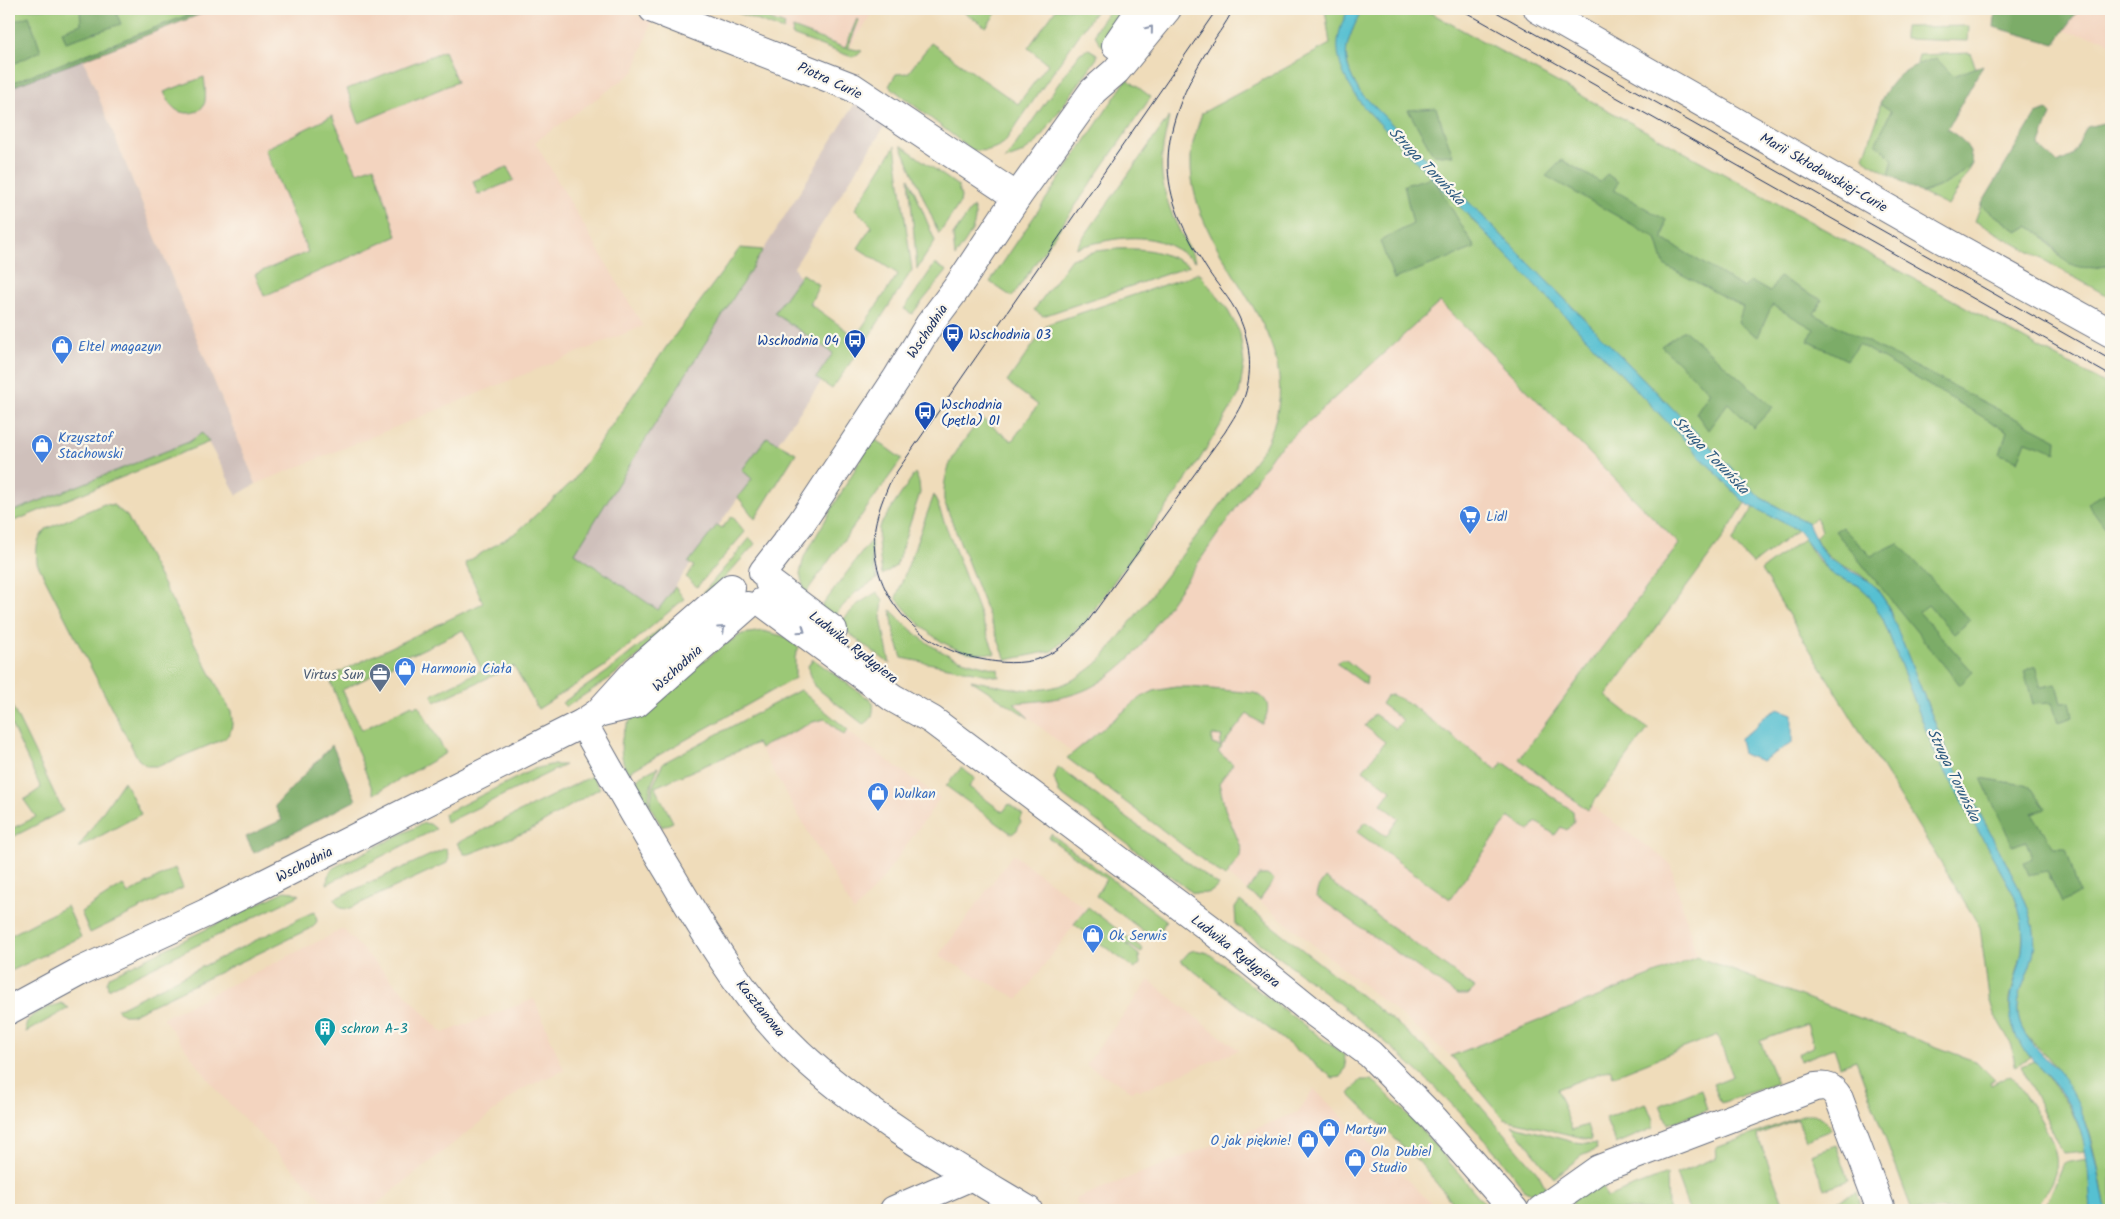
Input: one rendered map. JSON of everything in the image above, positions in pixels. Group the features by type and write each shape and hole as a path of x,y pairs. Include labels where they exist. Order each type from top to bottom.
{"street":[{"name":"Piotra Curie","path":"653,9 852,87 1017,197"},
{"name":"Wschodnia","path":"1093,91 1106,58 1142,9"},
{"name":"Wschodnia","path":"9,1010 81,971 206,913 590,718 636,704 754,590 897,378 929,325 962,282 1017,197 1093,91 1116,71 1167,9"},
{"name":"Marii Skłodowskiej-Curie","path":"1538,9 1943,240 2111,333"},
{"name":"Ludwika Rydygiera","path":"754,590 893,698 932,720 1208,927 1308,1008 1370,1054 1434,1119 1514,1210"},
{"name":"Kasztanowa","path":"590,718 701,928 735,977 769,1020 810,1063 865,1106 920,1145 1028,1210"},
{"path":"1541,1210 1599,1169 1815,1087 1826,1085 1834,1089 1839,1098 1881,1210"},
{"path":"894,1210 972,1176"}],"shaded area":[{"path":"201,9 617,9 652,21 634,72 535,142 643,326 256,484 81,54"},
{"path":"727,9 876,9 846,53"},
{"path":"2068,9 2111,9 2111,45 2104,39 2072,33 2058,28"},
{"path":"81,54 256,484 237,495 208,442 9,521 9,82"},
{"path":"857,100 887,123 794,267 839,357 658,610 575,553"},
{"path":"1440,302 1679,544 1517,760 1522,756 1670,863 1697,957 1451,1056 1200,853 1029,718 1014,703 1052,700 1088,690 1116,671 1138,650 1274,453"},
{"path":"816,709 940,798 881,881 854,912 760,748"},
{"path":"1013,854 1086,909 1019,999 939,956"},
{"path":"343,929 443,1033 534,999 564,1070 522,1089 369,1210 333,1210 217,1091 163,1018"},
{"path":"1149,980 1239,1050 1139,1091 1137,1088 1132,1091 1086,1065"},
{"path":"1314,1089 1438,1210 1091,1210 1076,1204 1077,1198 1298,1112"}],"green space":[{"path":"9,9 204,9 9,84"},
{"path":"80,9 115,9 121,24 66,42 62,31 81,24"},
{"path":"204,9 214,9 9,88 9,84"},
{"path":"727,9 742,9 785,25 783,30"},
{"path":"959,9 999,9 986,27"},
{"path":"1056,9 1097,9 1004,143 996,147 985,151 972,150 889,86 896,74 908,73 931,43 1018,104 1048,64 1028,48"},
{"path":"1110,9 1130,9 1105,47 1100,44 1095,35 1096,29"},
{"path":"1325,9 1349,9 1340,34 1340,59 1348,82 1362,105 1745,503 1725,535 1606,696 1648,729 1588,810 1519,759 1679,544 1440,302 1274,453 1138,650 1109,676 1096,685 1068,696 1014,703 1029,718 971,680 1009,688 1041,689 1056,687 1071,681 1103,658 1264,448 1278,406 1278,369 1267,333 1209,232 1195,197 1191,153 1202,113 1330,44"},
{"path":"1362,9 1424,9 2111,387 2111,1210 2106,1210 2094,1148 2082,1113 2049,1058 2025,1033 2019,1020 2018,1002 2032,959 2035,942 2032,920 2027,905 1945,748 1887,604 1868,580 1832,560 1827,555 1815,537 1822,530 1816,518 1808,523 1761,498 1359,91 1348,68 1347,50 1348,41"},
{"path":"1996,9 2079,9 2055,44 1994,27"},
{"path":"29,16 41,51 9,66 9,17 14,21"},
{"path":"857,19 859,20 848,48 862,51 852,57 792,35 793,28 845,48"},
{"path":"1969,26 1968,41 1904,39 1904,27"},
{"path":"1089,49 1097,54 1097,58 1037,142 1021,154 1005,160 1080,53"},
{"path":"444,51 457,82 359,123 347,89"},
{"path":"1970,53 1976,68 1954,78 1917,64 1919,55"},
{"path":"1936,58 1953,76 1983,65 1947,129 1965,143 1970,151 1973,164 1949,182 1921,193 1889,174 1893,160 1876,143 1891,111 1880,103 1890,85 1902,73"},
{"path":"204,77 205,101 201,109 183,113 173,107 164,92"},
{"path":"1127,79 1151,97 1012,297 990,282"},
{"path":"1880,103 1891,111 1877,143 1893,160 1889,174 1868,162 1864,157 1878,117"},
{"path":"1436,108 1453,156 1433,154 1408,110"},
{"path":"2047,110 2051,114 2039,146 2057,163 2072,156 2087,127 2103,123 2111,125 2111,265 2092,268 2078,267 2069,263 2062,258 2049,242 2028,226 2018,232 1981,205 2036,114"},
{"path":"332,116 357,172 374,166 397,236 264,296 255,274 308,252 265,149"},
{"path":"1169,117 1162,155 1163,184 1176,224 1196,261 1169,245 1146,238 1123,238 1076,248"},
{"path":"901,145 958,186 961,197 960,203 939,234"},
{"path":"895,146 912,270 868,338 859,332 898,274 858,248 872,226 855,209"},
{"path":"1562,160 1600,182 1607,174 1618,182 1614,190 1666,220 1663,239 1744,288 1750,281 1770,292 1779,277 1822,300 1814,314 2057,440 2056,452 2026,441 2018,461 2000,454 2007,431 1858,344 1847,360 1808,341 1814,329 1772,305 1758,337 1738,323 1743,307 1664,265 1656,238 1546,176"},
{"path":"1973,164 1948,206 1921,193 1949,182"},
{"path":"507,167 514,180 478,195 473,181"},
{"path":"1433,177 1475,248 1394,279 1380,241 1413,224 1404,185"},
{"path":"909,178 935,241 917,269"},
{"path":"1981,205 2018,232 2028,226 2039,232 2061,258 2093,268 2111,265 2111,298 1975,221"},
{"path":"973,207 975,220 973,227 955,257 953,235"},
{"path":"740,248 763,250 575,553 658,610 675,587 684,599 605,666 538,709 514,666 435,702 432,695 482,670 463,630 413,654 411,653 392,663 393,665 342,690 362,730 412,705 414,707 418,705 446,753 374,794 329,677 483,603 465,563 517,532 573,481 667,346"},
{"path":"1138,249 1154,252 1171,257 1190,266 1043,316 1034,310 1071,259 1096,251"},
{"path":"935,264 947,271 912,314 904,309"},
{"path":"1199,273 1226,307 1240,333 1244,364 1239,395 1195,467 1086,621 1052,651 1006,660 944,501 944,488 949,466 981,418 1012,441 1038,405 1007,382 1048,324"},
{"path":"802,274 819,285 810,304 864,343 832,389 816,378 833,353 774,313"},
{"path":"1684,330 1773,407 1753,428 1728,403 1708,430 1696,413 1710,392 1661,346"},
{"path":"202,433 209,442 9,523 9,513 189,442"},
{"path":"767,437 796,453 755,519 738,497 752,479 742,470"},
{"path":"873,438 902,459 805,594 800,574 804,557"},
{"path":"915,473 919,482 920,493 896,566 882,575 878,542 879,527"},
{"path":"2111,490 2111,535 2087,503"},
{"path":"934,495 995,654 967,652 946,644 927,631 896,598"},
{"path":"104,504 113,505 127,516 231,712 232,727 224,739 159,766 147,766 138,759 37,563 37,545 46,529"},
{"path":"1754,507 1798,530 1753,564 1732,542"},
{"path":"732,516 745,532 697,587 686,577 694,566 688,563 717,525 722,528"},
{"path":"1842,527 1871,556 1898,543 1970,621 1954,634 1928,605 1919,612 1973,672 1960,685 1835,531"},
{"path":"750,538 755,544 711,593 703,593"},
{"path":"1805,538 1813,554 1825,568 1838,577 1860,587 1876,606 1883,619 1934,751 2014,895 2023,924 2022,952 2010,998 2010,1008 2013,1027 2017,1037 2030,1057 2015,1066 2012,1045 1994,1014 1989,998 1980,927 1761,570"},
{"path":"871,540 872,560 877,579 855,593 830,620 819,610"},
{"path":"877,592 883,600 881,618 890,664 838,625 858,604"},
{"path":"691,604 692,614 610,678 566,707 562,703 607,672"},
{"path":"891,610 916,634 939,650 964,661 998,669 999,677 902,658 894,633"},
{"path":"763,631 783,636 799,647 795,657 795,678 627,773 622,759 621,744 624,731 632,719 724,645 742,634"},
{"path":"813,659 873,702 873,712 869,721 863,724 814,686 808,666"},
{"path":"1346,660 1367,677 1366,685 1336,663"},
{"path":"2035,666 2041,687 2056,684 2061,703 2070,702 2073,717 2058,722 2052,703 2033,704 2024,671"},
{"path":"1176,687 1254,693 1264,698 1266,702 1267,715 1262,724 1247,714 1222,746 1220,745 1222,736 1212,735 1212,744 1222,747 1218,752 1233,764 1219,783 1225,809 1241,847 1240,856 1225,877 1067,758 1140,698 1154,691"},
{"path":"800,690 848,730 844,735 825,719 813,722 760,748 757,743 655,787 673,822 662,827 650,806 653,786 663,763"},
{"path":"1392,695 1407,702 1497,770 1503,762 1573,811 1574,822 1567,830 1561,827 1555,835 1536,822 1529,831 1509,817 1450,899 1357,832 1366,822 1386,836 1399,818 1381,804 1391,790 1363,770 1385,742 1365,726 1374,714 1396,729 1403,720 1381,704 1386,696"},
{"path":"9,700 63,811 9,839 9,830 36,817 24,800 41,788 9,720"},
{"path":"332,745 356,800 254,853 246,837 282,820 275,806"},
{"path":"550,765 565,765 446,823 444,814 534,769"},
{"path":"658,767 651,786 648,805 636,782 639,777"},
{"path":"1058,767 1218,885 1216,888 1207,893 1193,893 1059,793 1054,778"},
{"path":"961,768 975,778 969,787 1003,812 1009,804 1023,815 1019,819 1021,822 1018,829 1012,834 946,786"},
{"path":"592,776 600,788 529,831 469,854 464,854 457,843"},
{"path":"1981,778 2030,786 2046,809 2032,813 2054,848 2066,848 2079,893 2062,903 2047,871 2029,875 2024,863 2032,858 2026,841 2013,846"},
{"path":"124,781 141,814 78,848"},
{"path":"424,823 430,824 436,829 327,884 328,876 333,868"},
{"path":"1051,834 1166,920 1160,933 1153,935 1145,932 1096,896 1106,879 1049,838"},
{"path":"446,848 449,858 447,863 348,909 340,908 334,899"},
{"path":"175,868 183,888 90,933 81,912 123,885 128,894"},
{"path":"1259,875 1267,875 1274,880 1260,900 1247,891"},
{"path":"1325,878 1475,988 1468,995 1457,995 1316,896 1318,888"},
{"path":"285,891 300,895 108,989 107,982 110,976"},
{"path":"1240,901 1400,1026 1441,1063 1458,1080 1538,1173 1548,1192 1536,1195 1525,1190 1462,1114 1427,1080 1353,1015 1236,925 1235,908"},
{"path":"67,906 81,937 9,972 9,936"},
{"path":"1088,907 1143,949 1141,953 1127,945 1139,955 1140,964 1135,969 1074,924"},
{"path":"315,911 317,921 313,927 131,1015 123,1015 117,1009"},
{"path":"1195,950 1208,953 1344,1055 1346,1066 1341,1077 1333,1078 1181,961 1189,952"},
{"path":"1697,957 1977,1062 1995,1080 1990,1082 1991,1085 2011,1075 2041,1120 2053,1145 2056,1158 2056,1169 2052,1180 2033,1210 1912,1210 1856,1060 1840,1066 1834,1048 1800,1061 1798,1054 1814,1046 1807,1024 1760,1041 1777,1083 1721,1103 1713,1084 1733,1076 1717,1035 1613,1076 1610,1069 1557,1089 1572,1130 1587,1125 1592,1140 1504,1119 1451,1056"},
{"path":"61,1003 69,1008 26,1032 28,1020 32,1016"},
{"path":"2034,1061 2052,1083 2072,1113 2078,1124 2087,1151 2063,1153 2021,1066"},
{"path":"1361,1080 1371,1080 1377,1084 1416,1123 1490,1210 1458,1210 1421,1164 1349,1094"},
{"path":"1701,1089 1707,1110 1668,1124 1660,1105"},
{"path":"1646,1103 1653,1120 1653,1128 1616,1144 1605,1118"},
{"path":"1807,1114 1822,1118 1831,1130 1806,1140 1797,1119 1757,1135 1786,1210 1689,1210 1676,1174 1717,1157 1716,1148"},
{"path":"1512,1125 1573,1142 1596,1144 1597,1149 1581,1156 1554,1178"},
{"path":"1836,1145 1849,1180 1824,1189 1811,1154"},
{"path":"2088,1159 2091,1210 2044,1210 2064,1163"},
{"path":"1667,1174 1668,1210 1576,1210 1569,1199 1601,1182 1607,1197"},
{"path":"1857,1192 1862,1210 1825,1210 1824,1207"}],"water":[{"name":"Struga Toruńska","path":"1349,9 1362,9 1348,41 1347,50 1348,68 1359,91 1761,498 1808,523 1819,546 1829,559 1869,581 1887,604 1945,748 2027,905 2032,920 2035,942 2032,959 2018,1002 2019,1020 2032,1044 2065,1080 2081,1110 2096,1159 2106,1210 2091,1210 2085,1151 2072,1110 2057,1087 2025,1051 2014,1030 2010,1010 2021,960 2023,930 2014,895 1934,751 1883,619 1868,594 1858,585 1835,576 1825,567 1798,530 1745,503 1362,105 1347,81 1339,58 1339,35"},
{"path":"1778,709 1792,714 1792,743 1762,761 1743,754 1740,738 1754,729 1763,717"}],"tram line":[{"path":"1217,9 891,480 884,497 875,527 875,551 879,574 888,595 901,614 917,630 936,643 957,653 980,659 1018,662 1041,658 1066,642 1088,621 1225,432 1243,400 1250,366 1243,326 1236,310 1213,279 1184,229 1174,202 1168,175 1169,146 1175,118 1185,92 1205,54 1233,9"},
{"path":"1460,9 2111,376"},
{"path":"1491,9 2111,360"}],"place":[{"name":"Wschodnia 03","path":"953,353"},
{"name":"Wschodnia 04","path":"855,359"},
{"name":"Eltel magazyn","path":"62,365"},
{"name":"Wschodnia (pętla) 01","path":"925,431"},
{"name":"Krzysztof Stachowski","path":"42,464"},
{"name":"Lidl","path":"1470,535"},
{"name":"Harmonia Ciała","path":"405,687"},
{"name":"Virtus Sun","path":"380,693"},
{"name":"Wulkan","path":"878,812"},
{"name":"Ok Serwis","path":"1093,954"},
{"name":"schron A-3","path":"325,1047"},
{"name":"Martyn","path":"1329,1148"},
{"name":"O jak pięknie!","path":"1308,1159"},
{"name":"Ola Dubiel Studio","path":"1355,1178"}]}
